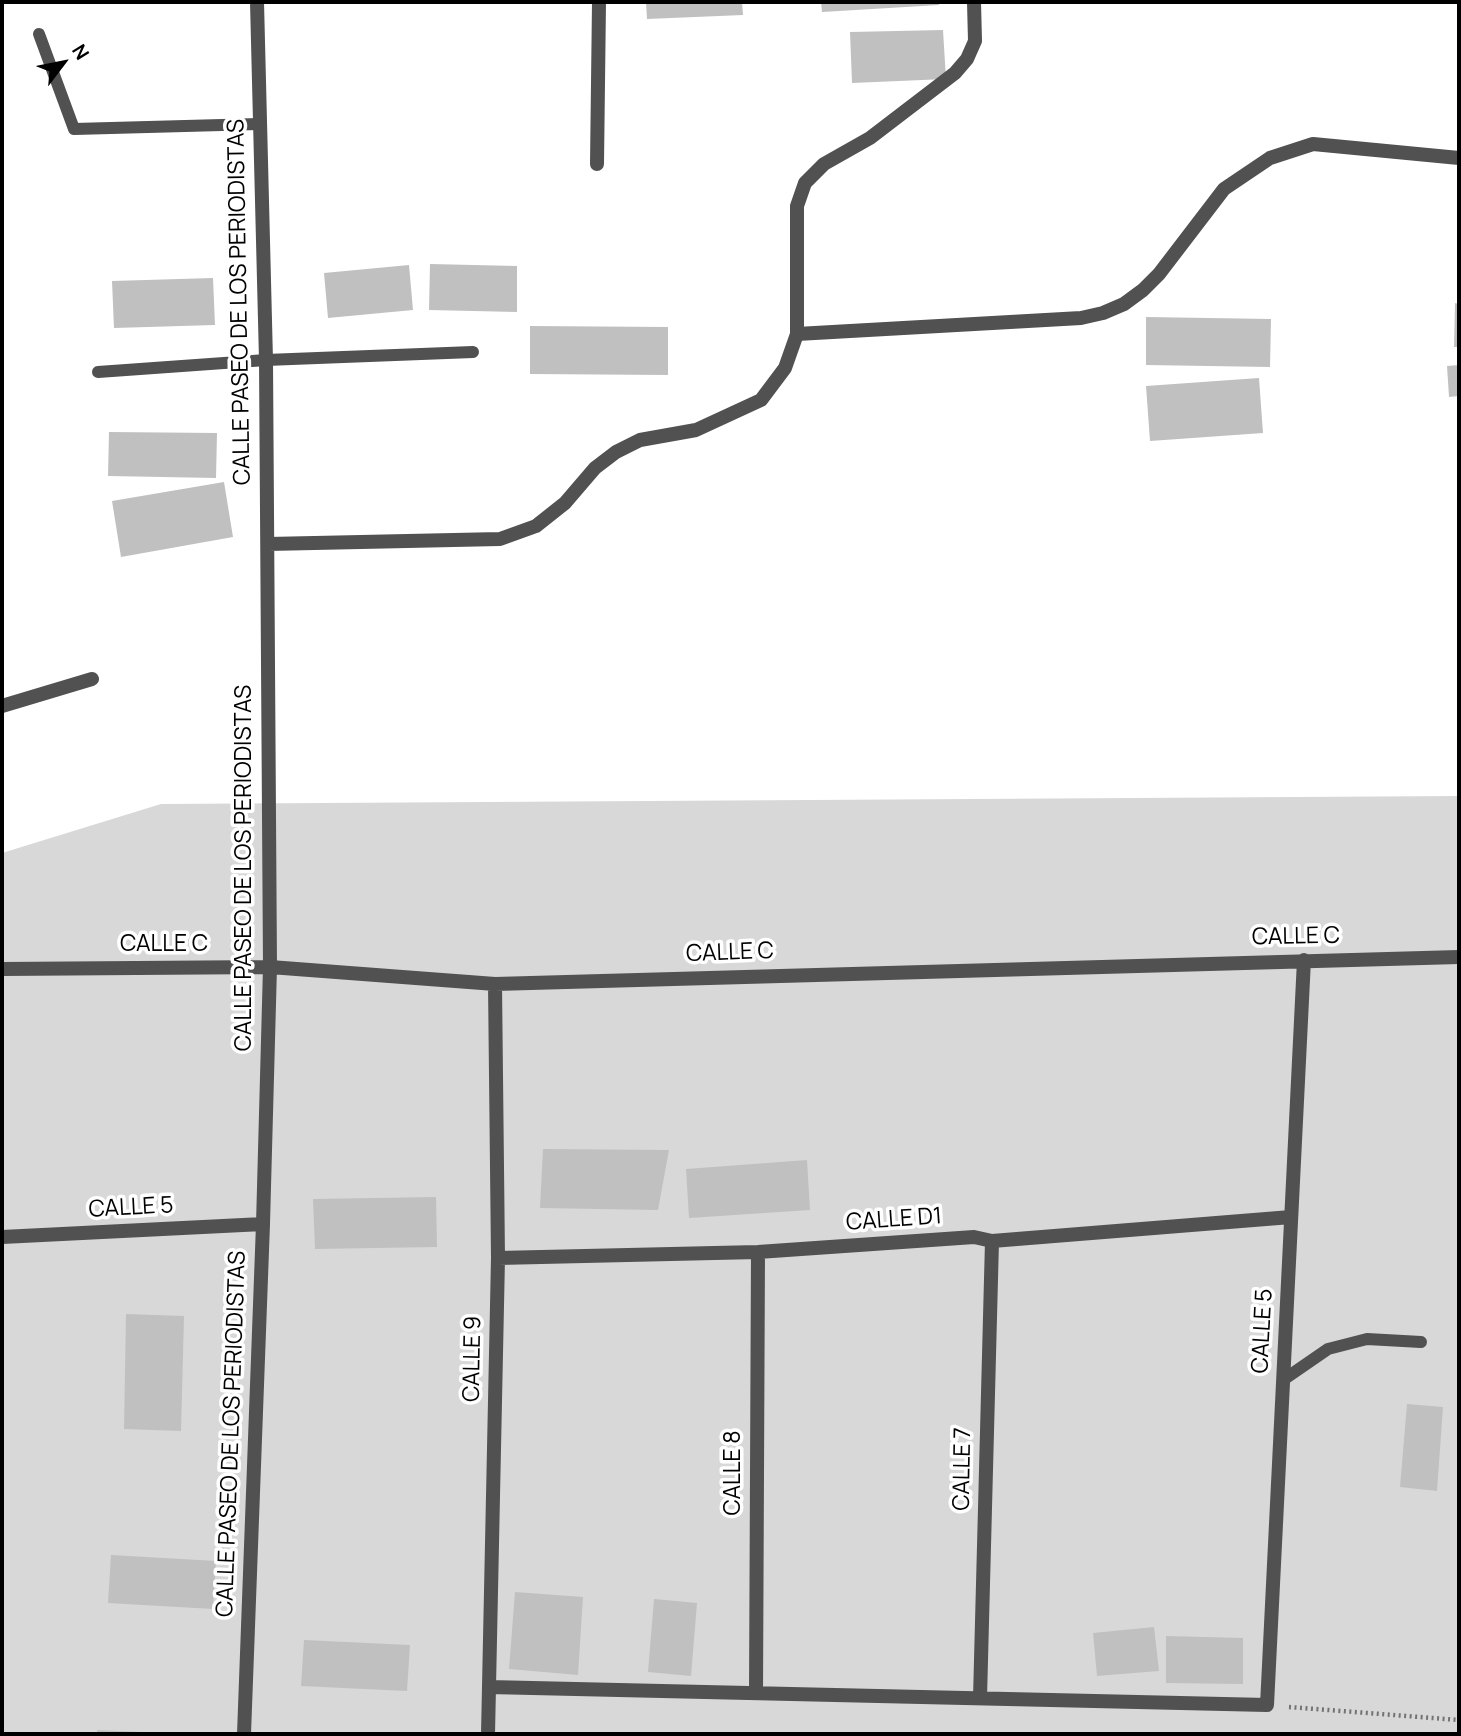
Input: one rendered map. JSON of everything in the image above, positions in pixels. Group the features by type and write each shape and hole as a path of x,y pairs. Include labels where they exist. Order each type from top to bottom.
{"street":[{"name":"CALLE PASEO DE LOS PERIODISTAS","path":"244,1734 270,967 266,360 257,2"},
{"path":"597,164 599,2"},
{"path":"268,544 500,539 518,534 536,526 565,503 595,468 616,452 640,440 696,430 761,400 785,368 797,334 797,206 805,183 824,164 870,138 954,73 968,59 975,41 974,2"},
{"path":"797,334 1081,318 1103,313 1124,304 1143,290 1159,274 1224,189 1270,158 1313,144 1459,158"},
{"path":"2,706 92,679"},
{"name":"CALLE C","path":"2,969 270,967 495,984 1459,957"},
{"name":"CALLE 5","path":"1267,1705 1304,960"},
{"name":"CALLE 9","path":"488,1734 498,1258 495,984"},
{"name":"CALLE D1","path":"498,1258 758,1252 974,1237 992,1241 1291,1217"},
{"name":"CALLE 5","path":"2,1237 263,1224"},
{"name":"CALLE 7","path":"980,1698 992,1241"},
{"name":"CALLE 8","path":"756,1693 758,1252"},
{"path":"489,1688 1267,1705"}],"lane":[{"path":"39,34 74,129 259,124"},
{"path":"98,372 266,360 473,352"},
{"path":"1283,1380 1328,1349 1367,1339 1421,1342"}],"path":[{"path":"1267,1705 1459,1720"}],"shaded area":[{"path":"1459,796 1459,1734 2,1734 2,853 161,804"}],"building":[{"path":"646,2 742,2 743,15 647,19"},
{"path":"821,2 939,2 939,5 822,12"},
{"path":"943,30 946,79 852,83 850,32"},
{"path":"430,264 517,266 517,312 429,310"},
{"path":"409,265 413,310 328,318 324,273"},
{"path":"213,278 215,325 114,328 112,281"},
{"path":"1455,303 1459,304 1459,347 1454,347"},
{"path":"1146,317 1271,319 1270,367 1146,365"},
{"path":"530,326 668,327 668,375 530,374"},
{"path":"1459,365 1459,396 1449,397 1447,366"},
{"path":"1259,378 1263,433 1150,441 1146,386"},
{"path":"109,432 217,433 216,478 108,476"},
{"path":"224,482 233,537 121,557 112,501"},
{"path":"543,1149 669,1150 658,1210 540,1208"},
{"path":"807,1160 810,1210 689,1218 686,1169"},
{"path":"436,1197 437,1247 315,1249 313,1199"},
{"path":"126,1314 184,1316 181,1431 124,1429"},
{"path":"1407,1404 1443,1407 1437,1491 1400,1487"},
{"path":"111,1555 216,1561 213,1609 108,1603"},
{"path":"515,1592 583,1597 578,1675 509,1669"},
{"path":"654,1599 697,1603 691,1676 648,1672"},
{"path":"1154,1627 1159,1671 1097,1676 1093,1633"},
{"path":"1166,1636 1243,1638 1243,1684 1166,1683"},
{"path":"304,1640 410,1645 407,1691 301,1686"},
{"path":"97,1730 142,1732 142,1734 97,1734"}]}
